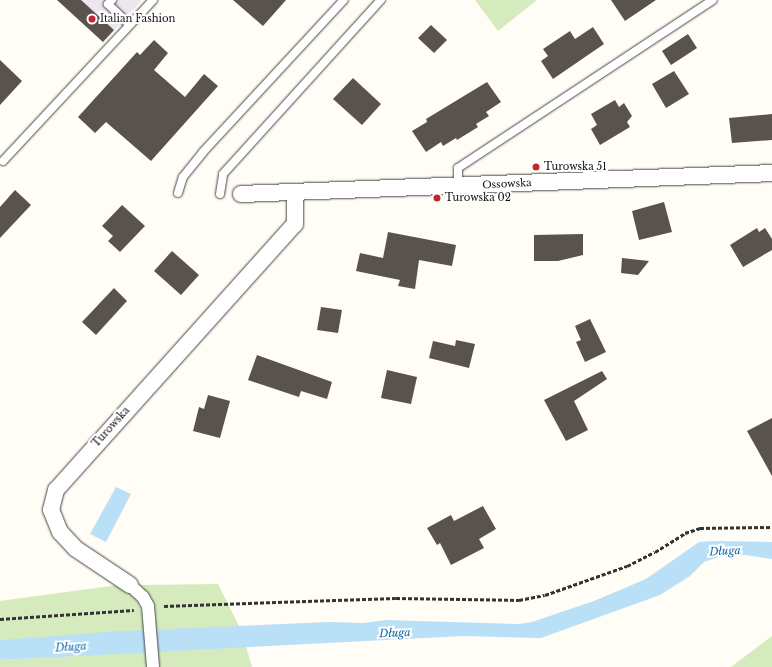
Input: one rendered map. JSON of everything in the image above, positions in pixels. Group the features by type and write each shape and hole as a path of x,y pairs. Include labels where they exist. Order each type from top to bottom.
{"street":[{"name":"Ossowska","path":"241,194 772,173"},
{"name":"Turowska","path":"149,609 143,597 130,585 76,549 60,532 52,518 52,498 62,483 295,224 295,192"},
{"path":"149,609 153,667"}],"lane":[{"path":"112,0 108,4 130,25"},
{"path":"3,161 153,0"},
{"path":"178,193 183,177 203,152 344,0"},
{"path":"220,194 222,174 381,0"},
{"path":"458,186 458,168 713,0"}],"path":[{"path":"0,619 149,609 396,598 519,600 544,595 627,566 655,552 685,533 700,528 772,528"}],"shaded area":[{"path":"57,0 142,0 103,42"}],"green space":[{"path":"475,0 537,0 498,31"},
{"path":"218,584 239,626 0,640 0,601 118,585 137,599 142,613 154,612 152,600 139,585"},
{"path":"772,636 772,667 731,667"},
{"path":"246,646 252,667 0,667 0,660"}],"water":[{"path":"116,487 131,494 106,542 90,534"},
{"name":"Długa","path":"699,542 772,542 772,559 745,555 719,557 704,562 690,576 660,595 541,638 463,636 0,660 0,640 120,631 329,622 363,623 386,620 519,624 532,622 594,601 646,579"}],"building":[{"path":"57,0 81,0 114,30 103,42"},
{"path":"233,0 286,0 263,26"},
{"path":"611,0 656,0 625,21"},
{"path":"431,25 447,40 434,53 418,38"},
{"path":"593,27 604,44 553,79 541,61 548,56 543,49 570,31 575,39"},
{"path":"688,34 697,48 671,65 662,51"},
{"path":"154,40 168,53 154,70 185,97 204,74 218,86 151,161 106,122 95,133 78,117 137,52 140,55"},
{"path":"0,60 22,81 0,105"},
{"path":"674,71 689,94 666,108 652,84"},
{"path":"353,78 381,104 362,125 333,99"},
{"path":"487,82 501,102 486,112 489,116 476,124 478,127 457,140 456,138 443,146 441,142 426,152 412,131 427,122 426,119"},
{"path":"615,100 619,107 624,103 632,116 627,122 630,127 600,145 591,129 597,125 591,114"},
{"path":"772,114 772,140 732,143 729,118"},
{"path":"15,190 31,205 0,238 0,207"},
{"path":"664,202 672,232 639,240 632,211"},
{"path":"122,205 145,226 120,252 108,241 113,236 102,226"},
{"path":"757,228 759,232 765,228 772,239 772,250 743,267 730,245"},
{"path":"388,232 456,245 452,266 419,260 415,289 398,286 400,280 356,271 360,253 383,258"},
{"path":"583,234 583,255 558,261 534,261 534,235"},
{"path":"172,251 199,275 181,295 154,271"},
{"path":"622,258 649,261 638,275 621,273"},
{"path":"114,288 127,301 96,335 82,322"},
{"path":"321,307 342,310 338,333 317,330"},
{"path":"590,319 606,352 585,362 576,342 581,340 575,326"},
{"path":"456,340 475,344 469,368 429,358 433,341 455,346"},
{"path":"257,355 332,382 327,399 301,391 299,397 248,380"},
{"path":"387,370 417,377 411,404 381,398"},
{"path":"602,371 607,379 574,401 588,430 566,441 544,400"},
{"path":"208,395 230,401 220,438 193,431 199,407 204,409"},
{"path":"772,418 772,476 747,431"},
{"path":"483,506 496,529 479,539 484,548 451,565 440,543 437,545 427,528 451,515 454,521"}],"place":[{"name":"Italian Fashion","path":"92,19"},
{"name":"Turowska 51","path":"536,167"},
{"name":"Turowska 02","path":"437,198"}]}
